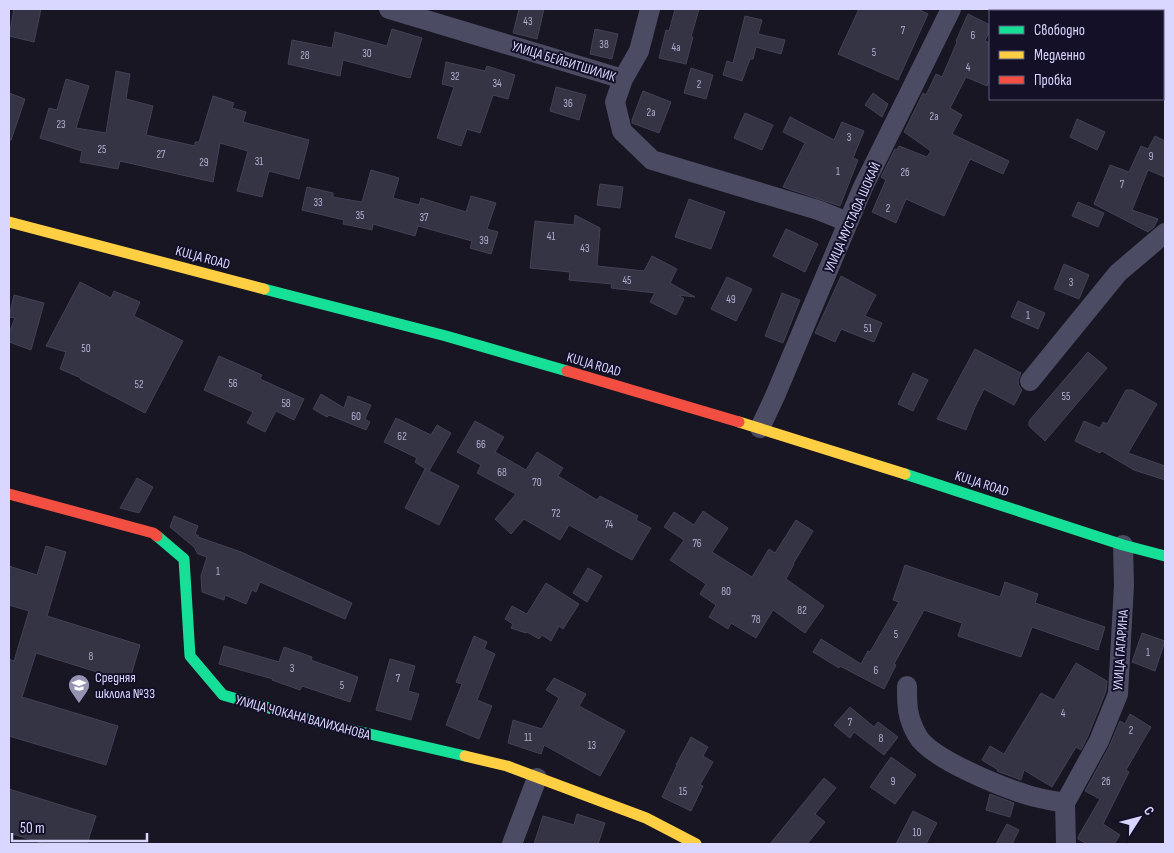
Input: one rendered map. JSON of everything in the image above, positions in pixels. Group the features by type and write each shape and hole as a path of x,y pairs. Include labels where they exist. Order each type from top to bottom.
{"main road":[{"name":"KULJA ROAD","path":"9,222 446,336 760,428 1123,545 1165,556"},
{"name":"УЛИЦА ЧОКАНА ВАЛИХАНОВА","path":"9,494 152,533 184,559 190,656 223,695 318,722 506,766 646,818 696,844"}],"street":[{"name":"УЛИЦА БЕЙБИТШИЛИК","path":"389,9 623,79 615,102 622,131 652,160 818,210 848,222"},
{"path":"623,79 638,50 650,9"},
{"name":"УЛИЦА МУСТАФА ШОКАЙ","path":"760,428 776,396 863,187 951,9"},
{"path":"1030,381 1118,273 1165,234"},
{"name":"УЛИЦА ГАГАРИНА","path":"1065,803 1099,741 1118,694 1124,585 1123,545"},
{"path":"908,686 907,710 918,736 941,757 973,774 1031,796 1065,803 1066,844"},
{"path":"512,844 537,778"}],"building":[{"path":"14,9 41,9 34,42 9,36"},
{"path":"519,9 544,9 537,39 513,33"},
{"path":"675,9 699,9 686,64 659,58 666,30 669,31"},
{"path":"859,9 918,9 928,14 898,80 838,54"},
{"path":"968,14 989,24 989,32 985,41 989,43 989,81 987,86 966,77 950,108 962,115 952,134 1009,161 1003,174 970,159 944,216 906,199 896,223 872,212 886,180 881,177 895,149 897,150 899,146 927,157 931,151 904,132 923,93 926,95 936,74 942,77"},
{"path":"745,16 762,20 758,34 785,40 781,54 756,47 753,59 750,59 742,81 723,75 727,61 733,63"},
{"path":"392,29 422,38 410,78 343,60 340,76 288,64 292,40 332,48 335,32 387,46"},
{"path":"595,29 618,34 612,59 590,54"},
{"path":"446,62 485,71 487,66 515,75 508,99 493,95 480,133 467,129 461,146 437,138 454,87 442,84"},
{"path":"691,68 713,75 706,99 684,93"},
{"path":"116,71 130,74 126,99 153,106 146,135 195,146 195,142 199,142 213,96 234,103 232,108 246,112 243,122 309,140 299,179 269,171 262,197 237,191 248,151 220,143 213,182 120,161 118,169 80,162 82,151 40,138 49,108 57,110 66,79 89,86 76,128 106,133"},
{"path":"556,87 586,95 579,120 550,111"},
{"path":"643,91 671,102 659,133 632,123"},
{"path":"9,93 25,99 11,140 9,140"},
{"path":"873,93 888,104 882,117 865,105"},
{"path":"745,113 773,125 762,150 734,138"},
{"path":"790,117 834,140 842,122 864,131 853,158 858,160 840,206 783,187 805,143 783,132"},
{"path":"1077,119 1105,132 1097,150 1070,137"},
{"path":"1155,136 1165,141 1165,177 1148,170 1132,210 1158,219 1154,227 1148,232 1094,204 1110,165 1129,172 1141,146 1148,149"},
{"path":"371,170 399,178 393,198 419,205 421,198 466,212 471,196 496,203 487,229 498,232 491,254 470,248 472,241 418,226 415,236 373,224 372,230 343,224 344,220 302,210 307,187 333,193 333,197 362,202"},
{"path":"600,184 623,187 620,208 597,205"},
{"path":"689,199 725,212 711,249 675,237"},
{"path":"1078,202 1104,213 1098,227 1072,216"},
{"path":"575,215 600,228 597,266 644,271 652,256 677,269 670,283 695,297 678,295 684,299 676,315 650,302 655,293 611,288 612,284 569,280 570,272 530,268 535,221 574,225"},
{"path":"786,229 818,244 805,272 773,256"},
{"path":"1064,264 1089,275 1079,299 1054,289"},
{"path":"841,276 876,295 865,316 882,323 874,342 841,329 835,342 815,333"},
{"path":"727,277 752,289 736,321 711,309"},
{"path":"80,282 111,298 114,291 140,302 134,316 183,341 145,413 81,378 60,369 66,352 46,346"},
{"path":"782,293 800,300 783,343 765,336"},
{"path":"14,295 44,303 31,350 9,342 9,333 15,318 9,317"},
{"path":"1018,301 1045,313 1038,329 1011,317"},
{"path":"975,349 1021,373 1018,380 1022,390 1014,405 984,389 966,430 937,419"},
{"path":"1088,352 1107,368 1045,441 1029,426 1029,421"},
{"path":"219,356 262,375 260,379 304,399 294,420 276,411 265,432 247,423 253,412 204,390"},
{"path":"913,373 928,380 913,411 898,404"},
{"path":"1126,390 1132,390 1157,404 1128,453 1165,466 1165,480 1134,470 1102,451 1100,453 1075,441 1084,421 1100,428 1103,422 1107,424"},
{"path":"321,394 344,408 348,396 371,405 365,419 370,422 366,430 329,415 327,417 313,409"},
{"path":"396,418 431,435 437,425 451,433 429,471 459,486 439,525 405,508 425,469 427,470 415,462 417,458 384,442"},
{"path":"475,421 504,437 495,452 526,470 537,452 563,468 558,476 597,500 600,496 638,516 636,520 651,528 632,560 569,525 560,540 524,519 511,534 495,519 516,494 477,473 481,465 457,452"},
{"path":"137,478 153,487 139,513 120,508"},
{"path":"703,511 728,528 712,552 752,577 769,549 775,553 796,520 813,531 786,579 824,606 805,633 773,610 756,638 731,623 728,629 709,617 716,605 700,594 706,584 670,560 684,540 664,527 674,512 694,525"},
{"path":"174,516 198,526 195,534 198,537 241,552 352,603 345,619 260,582 256,592 252,590 246,604 225,595 224,600 202,592 201,576 207,557 198,554 194,547 170,527"},
{"path":"46,546 66,552 47,616 140,645 129,682 36,653 22,697 118,726 106,765 9,736 9,659 14,661 29,611 9,605 9,566 37,575"},
{"path":"905,565 1000,597 1005,582 1038,594 1035,603 1105,627 1098,650 1032,627 1021,657 958,636 962,623 924,610 894,664 896,665 884,689 840,666 839,668 813,652 821,639 861,664 899,602 893,600"},
{"path":"588,568 602,576 587,602 573,593"},
{"path":"546,583 579,604 563,629 559,626 551,641 542,635 539,639 527,632 511,628 513,624 505,619 512,606 527,614"},
{"path":"1142,633 1165,641 1155,671 1132,662"},
{"path":"474,636 487,642 484,649 495,654 477,700 492,706 479,739 446,725 462,684 456,682"},
{"path":"224,646 279,662 284,647 312,657 311,660 358,677 350,702 302,686 300,690 273,679 219,664"},
{"path":"390,659 415,666 408,691 419,694 411,720 376,710"},
{"path":"1076,663 1107,681 1106,691 1081,750 1076,747 1052,787 1024,770 1021,780 997,771 982,760 990,746 1004,754 1041,693 1054,700"},
{"path":"554,678 586,694 579,706 625,731 600,776 544,745 541,754 508,743 513,720 542,729 559,698 546,690"},
{"path":"850,707 874,727 878,722 898,737 884,755 854,732 850,738 834,725"},
{"path":"1130,714 1151,727 1126,770 1129,772 1103,824 1120,835 1114,844 1087,844 1078,839 1078,837 1100,799 1085,791 1109,747 1120,721 1125,724"},
{"path":"691,737 708,747 703,756 713,762 700,785 703,786 691,811 662,797"},
{"path":"891,757 916,775 895,804 870,787"},
{"path":"824,778 836,788 815,814 825,822 807,844 770,844"},
{"path":"9,789 96,816 87,844 45,844 9,833"},
{"path":"990,794 1014,803 1010,817 986,810"},
{"path":"913,811 937,823 926,844 896,844"},
{"path":"577,814 605,823 598,844 534,844 543,816 574,825"},
{"path":"1007,824 1019,830 1012,844 996,844"}],"traffic: fast":[{"path":"264,289 446,336 567,371"},
{"path":"905,474 1123,545 1165,556"},
{"path":"157,536 184,559 190,656 223,695 318,722 465,756"}],"traffic: slow":[{"path":"9,222 264,289"},
{"path":"739,422 905,474"},
{"path":"465,756 507,766 646,818 696,844"}],"traffic: jam":[{"path":"567,371 739,422"},
{"path":"9,494 153,533 157,536"}],"place":[{"name":"Средняя шклола №33","path":"79,704"}]}
